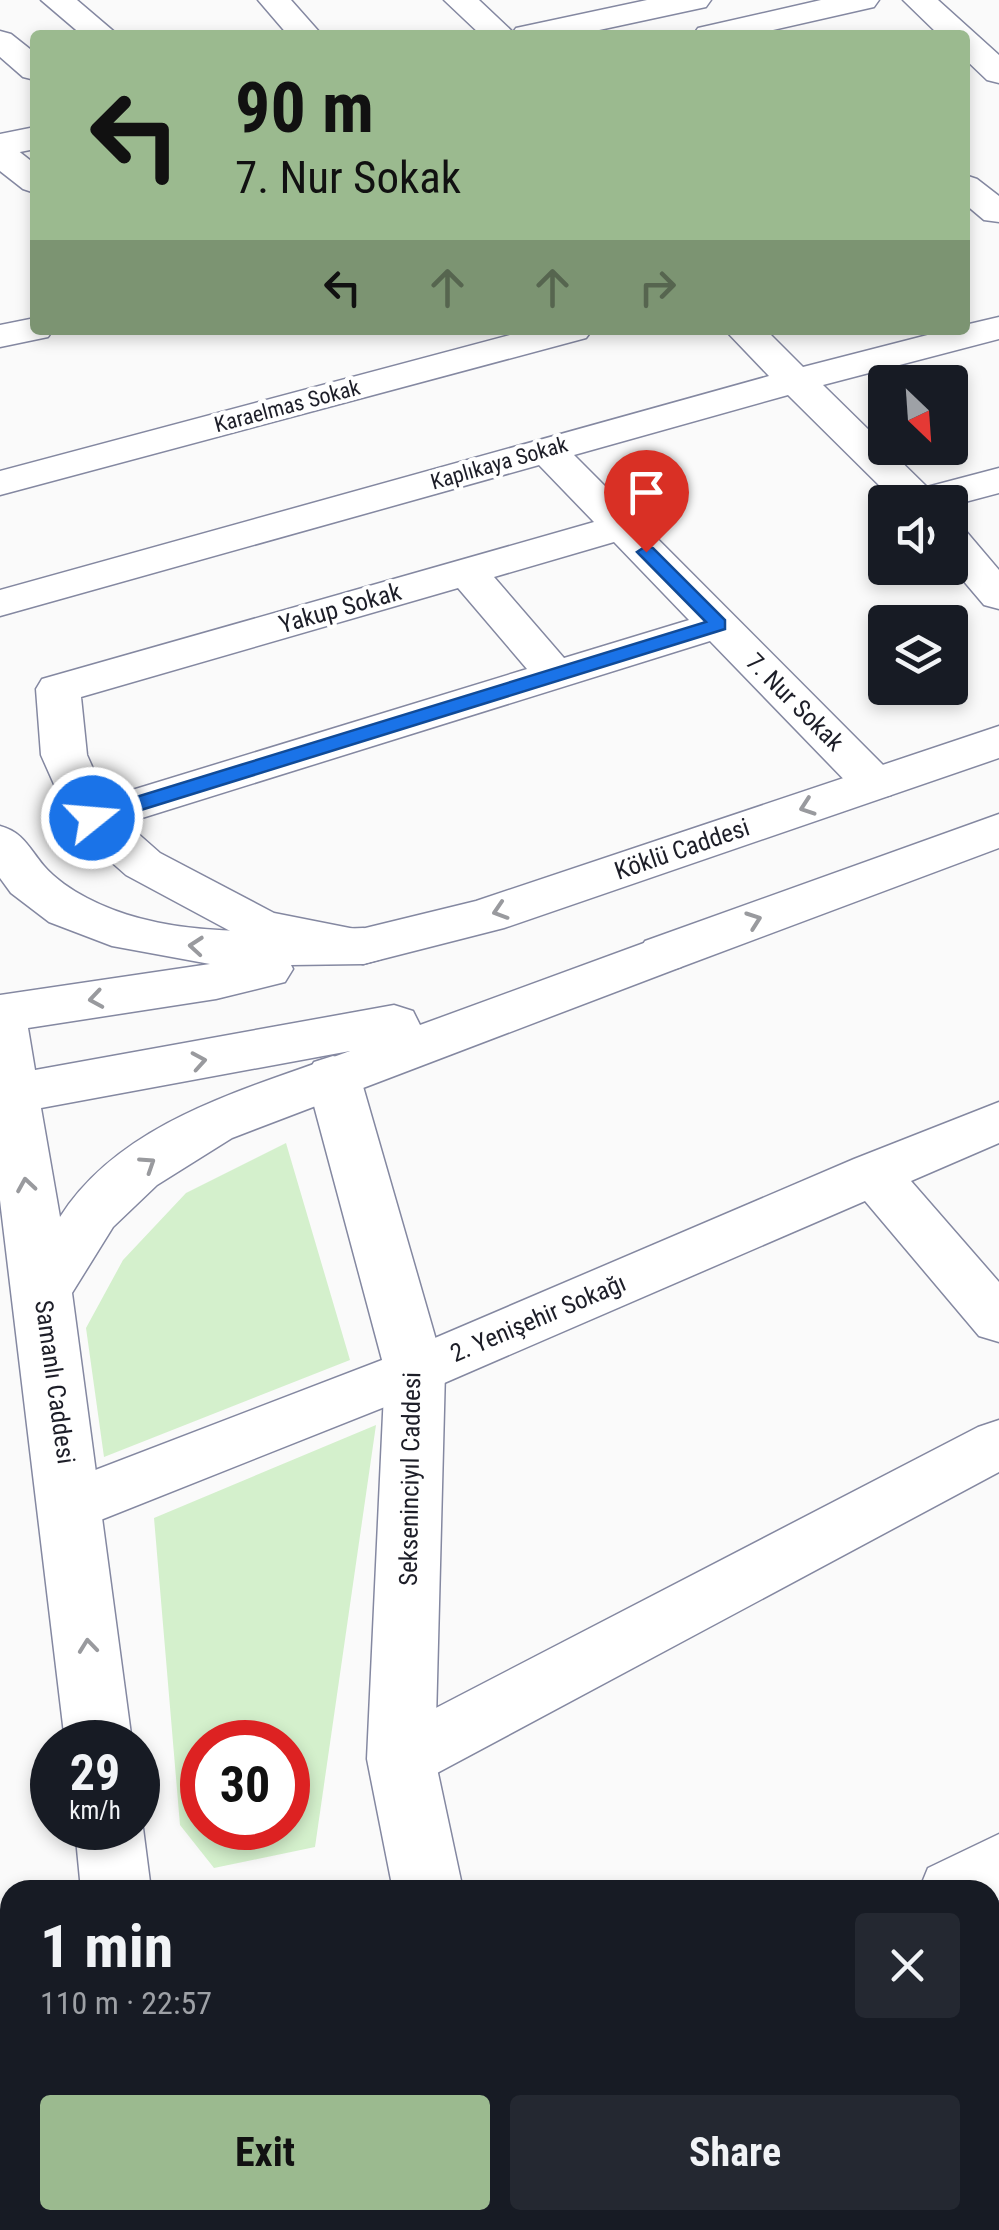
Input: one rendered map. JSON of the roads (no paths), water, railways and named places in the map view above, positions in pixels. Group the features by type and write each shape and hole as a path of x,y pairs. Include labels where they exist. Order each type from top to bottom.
{"main road":[{"path":"546,30 637,5 694,0"},
{"path":"0,145 30,139"},
{"name":"Köklü Caddesi","path":"363,946 486,916 999,742"},
{"path":"43,1292 93,1212 137,1170 212,1124 999,830"},
{"path":"0,842 10,861 54,900 103,926 168,944 363,946"},
{"path":"0,1014 216,980 363,946"},
{"path":"6,1096 356,1034 663,954"},
{"name":"Samanlı Caddesi","path":"0,1022 6,1096 43,1292 96,1720"},
{"name":"Sekseninciyıl Caddesi","path":"333,1076 415,1371 402,1759 426,1880"},
{"path":"111,1850 115,1880"}],"street":[{"path":"274,0 301,30"},
{"path":"460,0 494,30"},
{"path":"730,30 863,0"},
{"path":"919,0 952,30"},
{"path":"63,1 96,30"},
{"path":"0,41 30,66"},
{"path":"970,47 999,73"},
{"path":"0,89 30,80"},
{"path":"0,152 30,178"},
{"path":"970,193 987,215"},
{"name":"Kaplıkaya Sokak","path":"0,604 794,381 999,328"},
{"path":"0,336 30,331"},
{"name":"Karaelmas Sokak","path":"0,483 554,335"},
{"path":"749,335 901,485"},
{"name":"7. Nur Sokak","path":"547,450 875,784"},
{"path":"968,489 999,480"},
{"name":"Yakup Sokak","path":"92,818 64,755 58,689 622,527"},
{"path":"968,528 999,545"},
{"path":"968,560 999,596"},
{"path":"467,572 555,675"},
{"path":"92,818 718,624"},
{"path":"92,818 143,864 262,927 363,946"},
{"name":"2. Yenişehir Sokağı","path":"72,1506 415,1371 999,1121"},
{"path":"873,1173 999,1320"},
{"path":"402,1759 999,1444"},
{"path":"971,1880 999,1865"}]}
